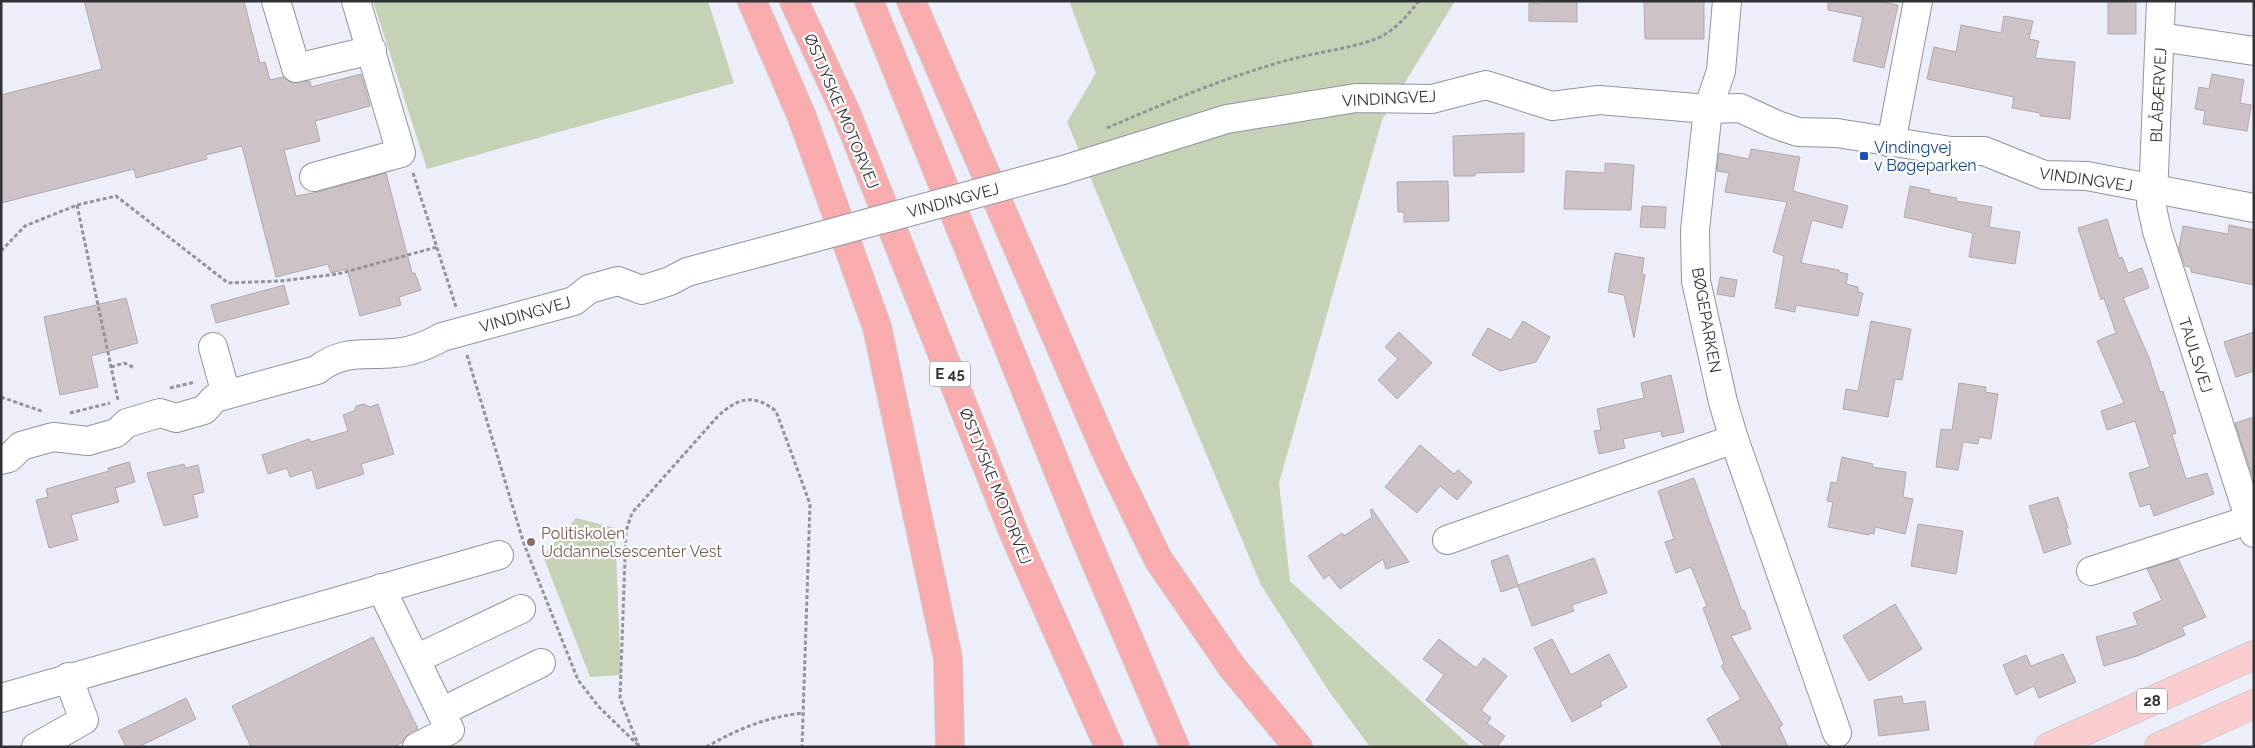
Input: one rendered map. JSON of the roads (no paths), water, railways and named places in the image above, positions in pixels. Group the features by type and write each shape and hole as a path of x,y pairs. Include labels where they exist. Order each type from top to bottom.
{"highway":[{"path":"752,1 802,117 877,327 948,658 950,747"},
{"name":"ØSTJYSKE MOTORVEJ","path":"794,1 847,115 1015,536 1109,747"},
{"path":"869,1 1085,537 1175,747"},
{"path":"910,1 1108,456 1158,559 1232,667 1298,747"}],"main road":[{"name":"28","path":"2050,747 2254,654"},
{"path":"2159,747 2254,704"}],"street":[{"path":"276,1 296,68 372,50"},
{"path":"314,177 401,153 356,1"},
{"path":"1708,109 1721,71 1727,1"},
{"path":"1891,143 1918,1"},
{"name":"BLÅBÆRVEJ","path":"2152,189 2161,1"},
{"path":"2160,36 2254,51"},
{"name":"VINDINGVEJ","path":"4,455 21,446 52,437 88,441 116,433 127,422 160,413 168,403 198,394 221,396 317,370 330,360 356,353 396,353 430,344 442,337 459,322 574,302 589,289 618,281 642,290 670,282 687,272 1063,170 1227,119 1356,98 1432,99 1486,85 1552,106 1599,100 1708,109 1740,108 1798,132 1837,133 1951,151 1984,151 2044,175 2076,174 2254,208"},
{"name":"BØGEPARKEN","path":"1708,109 1695,230 1696,281 1723,402 1734,439 1837,733"},
{"name":"TAULSVEJ","path":"2091,571 2252,527 2156,231 2151,203 2152,189"},
{"path":"213,347 221,396"},
{"path":"1447,540 1734,439"},
{"path":"1,698 499,555"},
{"path":"381,588 450,730 416,747"},
{"path":"416,659 521,609"},
{"path":"442,712 541,663"},
{"path":"36,747 84,720 68,678"}],"place":[{"name":"Vindingvej v Bøgeparken","path":"1864,156"},
{"name":"Politiskolen Uddannelsescenter Vest","path":"531,542"}]}
